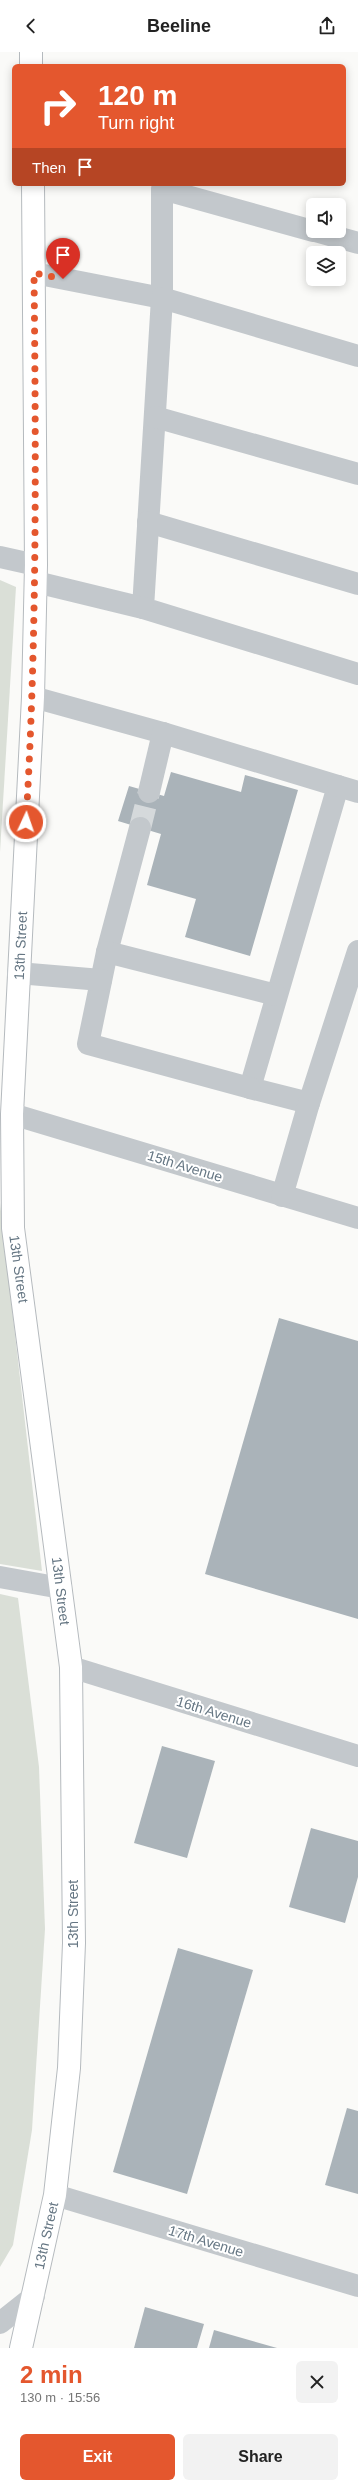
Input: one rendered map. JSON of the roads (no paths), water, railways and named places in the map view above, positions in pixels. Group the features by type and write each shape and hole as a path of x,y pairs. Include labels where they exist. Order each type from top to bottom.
{"main road":[{"path":"30,52 31,64"},
{"name":"13th Street","path":"21,2348 34,2296 55,2195 69,2068 74,1943 71,1667 13,1228 12,1114 33,697 36,574 33,186"}],"street":[{"path":"143,608 162,298 162,189 306,229"},
{"path":"340,238 358,243"},
{"path":"34,273 162,298 358,356"},
{"path":"155,417 358,474"},
{"path":"148,522 358,584"},
{"path":"0,557 36,574 358,674"},
{"path":"33,697 163,732 358,792"},
{"path":"149,792 163,732"},
{"path":"250,1088 338,786"},
{"path":"140,828 107,952 88,1044 309,1103"},
{"path":"282,1196 309,1103 358,951"},
{"path":"107,952 276,995"},
{"path":"18,974 101,980"},
{"name":"15th Avenue","path":"12,1114 358,1218"},
{"path":"0,1577 61,1588"},
{"name":"16th Avenue","path":"71,1667 358,1756"},
{"name":"17th Avenue","path":"55,2195 358,2286"},
{"path":"0,2323 34,2296"}],"tunnel":[{"path":"140,828 149,792"}]}
